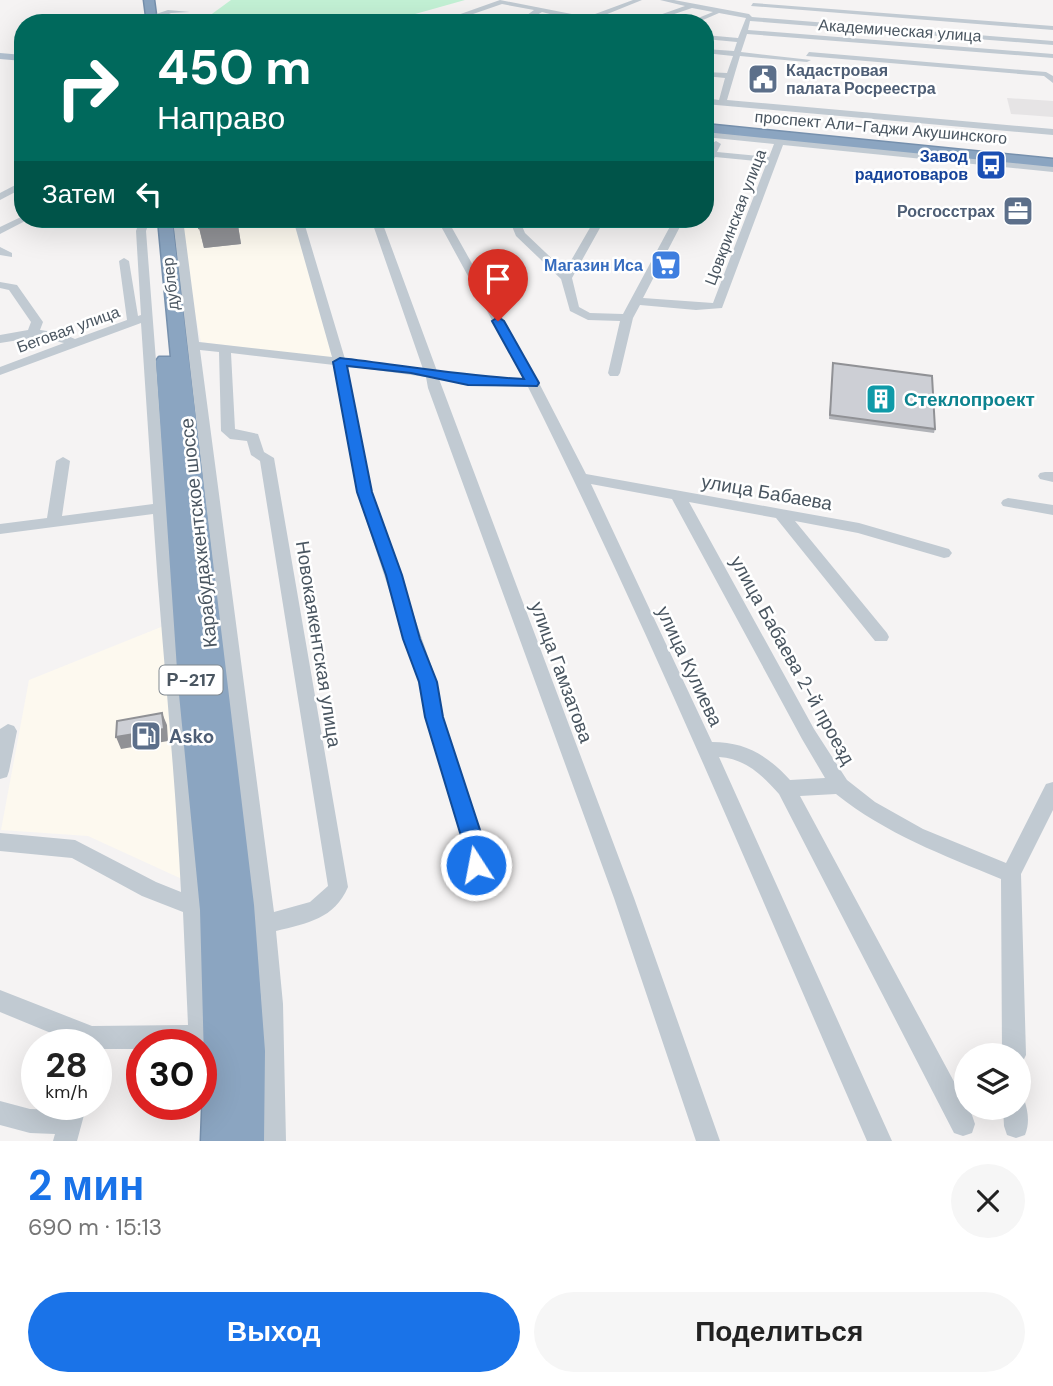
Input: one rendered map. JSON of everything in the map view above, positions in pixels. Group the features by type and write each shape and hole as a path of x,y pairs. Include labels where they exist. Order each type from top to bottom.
{"highway":[{"name":"проспект Али-Гаджи Акушинского","path":"714,129 805,141 1053,163"},
{"name":"проспект Али-Гаджи Акушинского","path":"714,129 1053,155"},
{"name":"Карабудахкентское шоссе","path":"146,228 215,910 229,1134"},
{"name":"Карабудахкентское шоссе","path":"166,228 227,786 244,971 248,1051 229,1134"}],"street":[{"path":"527,6 542,0"},
{"path":"601,14 639,0"},
{"path":"663,0 749,18 1053,43"},
{"path":"668,14 711,0"},
{"path":"788,0 908,9"},
{"path":"468,14 505,1 561,14"},
{"path":"722,102 754,3 1053,28"},
{"path":"534,14 540,10"},
{"path":"162,14 186,12"},
{"path":"714,14 721,12"},
{"name":"Академическая улица","path":"714,37 743,36 1053,56"},
{"path":"714,52 1046,74 1053,81"},
{"path":"714,75 729,76"},
{"path":"714,102 1053,132"},
{"path":"714,129 780,141 805,141"},
{"name":"Цовкринская улица","path":"636,300 696,307 718,306 780,141"},
{"path":"889,149 1053,169"},
{"path":"714,160 774,160"},
{"path":"146,228 141,320 162,508 170,647 186,777 200,1029"},
{"name":"дублер","path":"179,228 265,923 272,1004 275,1141"},
{"path":"301,228 340,362 364,492 428,682 434,717 471,836 476,865 458,880"},
{"name":"улица Гамзатова","path":"379,228 432,374 434,388 624,898 708,1141"},
{"name":"улица Кулиева","path":"447,228 533,383 580,478 706,750 880,1141"},
{"path":"518,228 520,234 566,278 574,309 589,316 627,318"},
{"path":"566,278 595,228"},
{"path":"614,373 627,318 674,228"},
{"path":"124,261 141,320"},
{"path":"0,285 13,287 37,322 33,334"},
{"name":"Беговая улица","path":"0,371 141,320"},
{"path":"0,339 53,334 74,344"},
{"path":"192,345 340,362 468,381 533,383"},
{"name":"Новокаякентская улица","path":"225,348 228,430 235,436 253,437 258,455 267,458 338,887 334,899 322,908 265,923"},
{"path":"54,521 63,461"},
{"name":"улица Бабаева","path":"580,478 859,528 944,553"},
{"name":"улица Бабаева 2-й проезд","path":"678,496 840,786 867,808 916,835 1011,874"},
{"path":"1008,503 1053,510"},
{"path":"0,529 162,508"},
{"path":"782,515 881,637"},
{"path":"0,771 8,731"},
{"path":"706,750 728,749 748,753 765,765 786,788 963,1124"},
{"path":"786,788 840,786"},
{"path":"1014,1043 1011,874 1053,790"},
{"path":"0,842 75,849 149,889 192,905"},
{"path":"0,1001 64,1029"},
{"path":"0,1113 30,1121 70,1123"},
{"path":"217,1114 229,1134"}],"shaded area":[{"path":"1007,98 1053,101 1053,117 1011,114"},
{"path":"177,228 301,228 334,359 201,342"},
{"path":"176,621 195,885 88,836 1,830 29,680"}],"green space":[{"path":"231,0 465,0 415,14 212,14"}],"building":[{"name":"Стеклопроект","path":"833,363 932,376 935,429 830,415"},
{"path":"162,713 164,729 116,737 117,721"}],"place":[{"name":"Кадастровая палата Росреестра","path":"763,79"},
{"name":"Завод радиотоваров","path":"991,165"},
{"name":"Росгосстрах","path":"1018,211"},
{"name":"Магазин Иса","path":"666,265"},
{"name":"Стеклопроект","path":"881,399"},
{"name":"Asko","path":"146,736"}],"route":[{"path":"476,865 471,836 434,717 428,682 364,492 340,362 411,370 468,381 533,383 498,321"}]}
